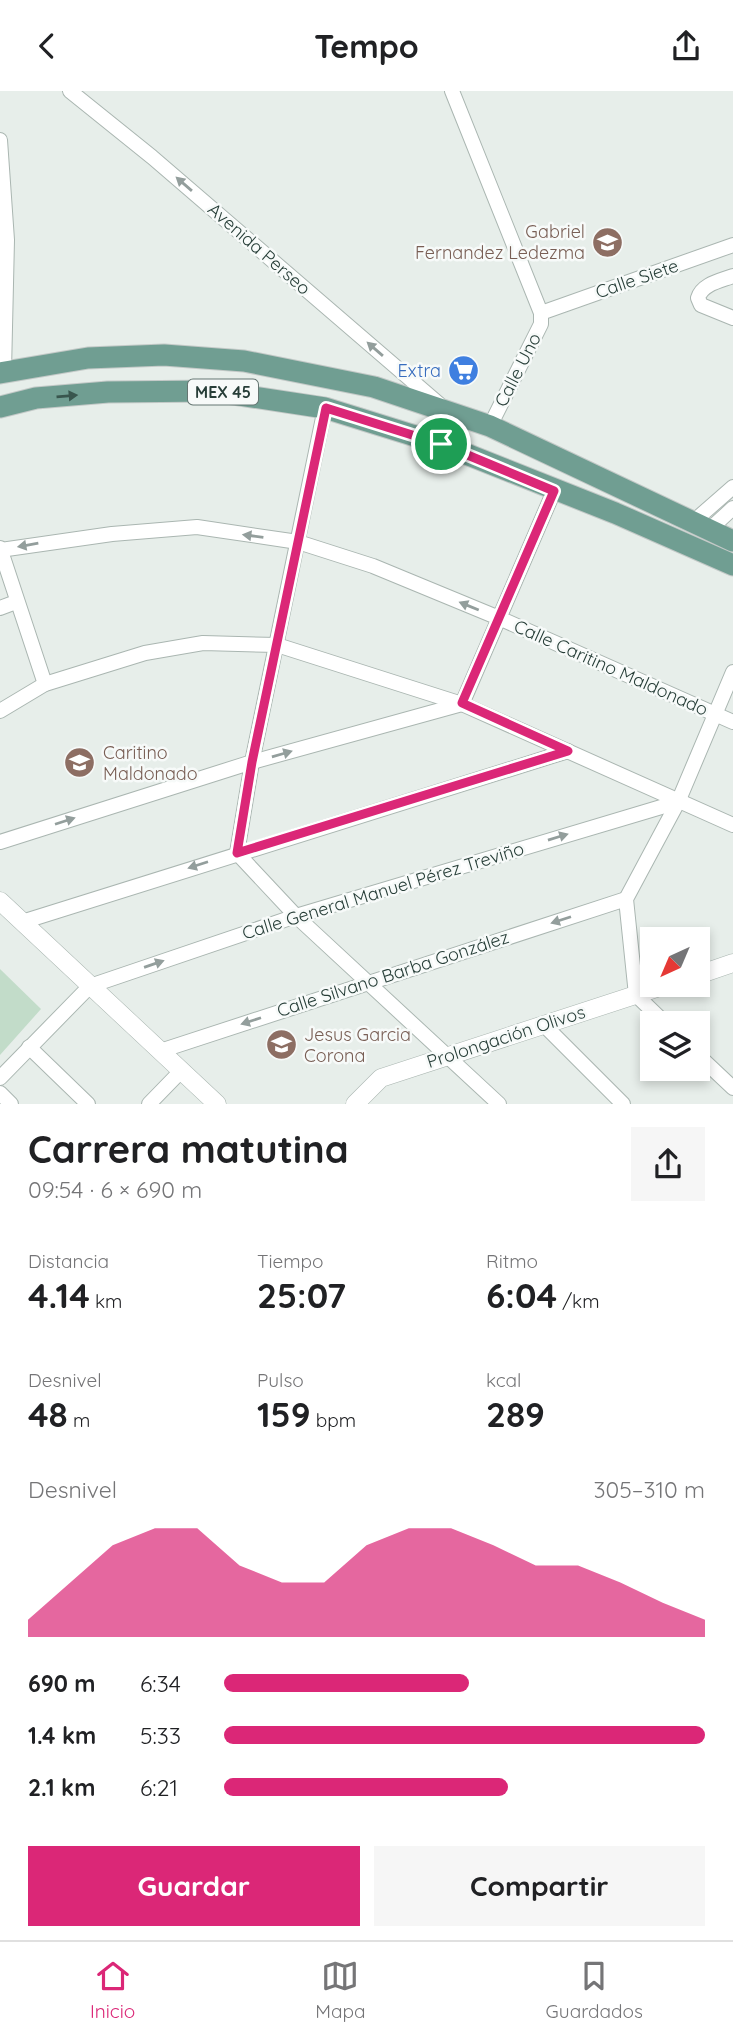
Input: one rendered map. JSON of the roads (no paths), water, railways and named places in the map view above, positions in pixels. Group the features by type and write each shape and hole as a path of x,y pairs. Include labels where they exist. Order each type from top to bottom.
{"main road":[{"name":"MEX 45","path":"2,372 88,358 164,355 244,361 374,387 490,426 733,541"},
{"name":"MEX 45","path":"0,407 36,398 108,392 213,391 326,408 441,444 615,513 733,565"}],"street":[{"name":"Avenida Perseo","path":"70,91 152,157 445,410"},
{"path":"452,91 541,313"},
{"path":"0,139 7,240 2,372"},
{"name":"Calle Siete","path":"541,313 733,245"},
{"path":"733,276 709,285 700,292 698,298 701,305 733,317"},
{"name":"Calle Uno","path":"490,426 541,324 541,313"},
{"path":"237,853 252,762 326,408"},
{"path":"701,526 733,487"},
{"path":"462,703 554,491"},
{"path":"701,526 733,508"},
{"name":"Calle Caritino Maldonado","path":"0,550 112,534 197,527 298,542 373,566 499,618 733,722"},
{"path":"0,550 46,684"},
{"path":"0,608 16,602"},
{"path":"0,711 46,684 145,653 203,643 277,645 462,703 733,825"},
{"path":"653,1011 636,995 626,899 678,802 733,672"},
{"path":"0,842 252,762 462,703"},
{"path":"22,922 568,751"},
{"name":"Calle General Manuel Pérez Treviño","path":"90,986 296,916 678,802"},
{"path":"237,853 296,916 499,1104"},
{"name":"Calle Silvano Barba González","path":"160,1051 626,899"},
{"path":"0,901 217,1104"},
{"path":"710,971 733,963"},
{"path":"0,1078 90,986"},
{"name":"Prolongación Olivos","path":"355,1104 382,1078 640,994"},
{"path":"544,1025 623,1104"},
{"path":"29,1048 88,1104"},
{"path":"710,1066 733,1088"},
{"path":"149,1104 182,1070"},
{"path":"0,1093 11,1104"}],"place":[{"name":"Gabriel Fernandez Ledezma","path":"608,242"},
{"name":"Extra","path":"464,371"},
{"name":"Caritino Maldonado","path":"80,763"},
{"name":"Jesus Garcia Corona","path":"281,1045"}]}
